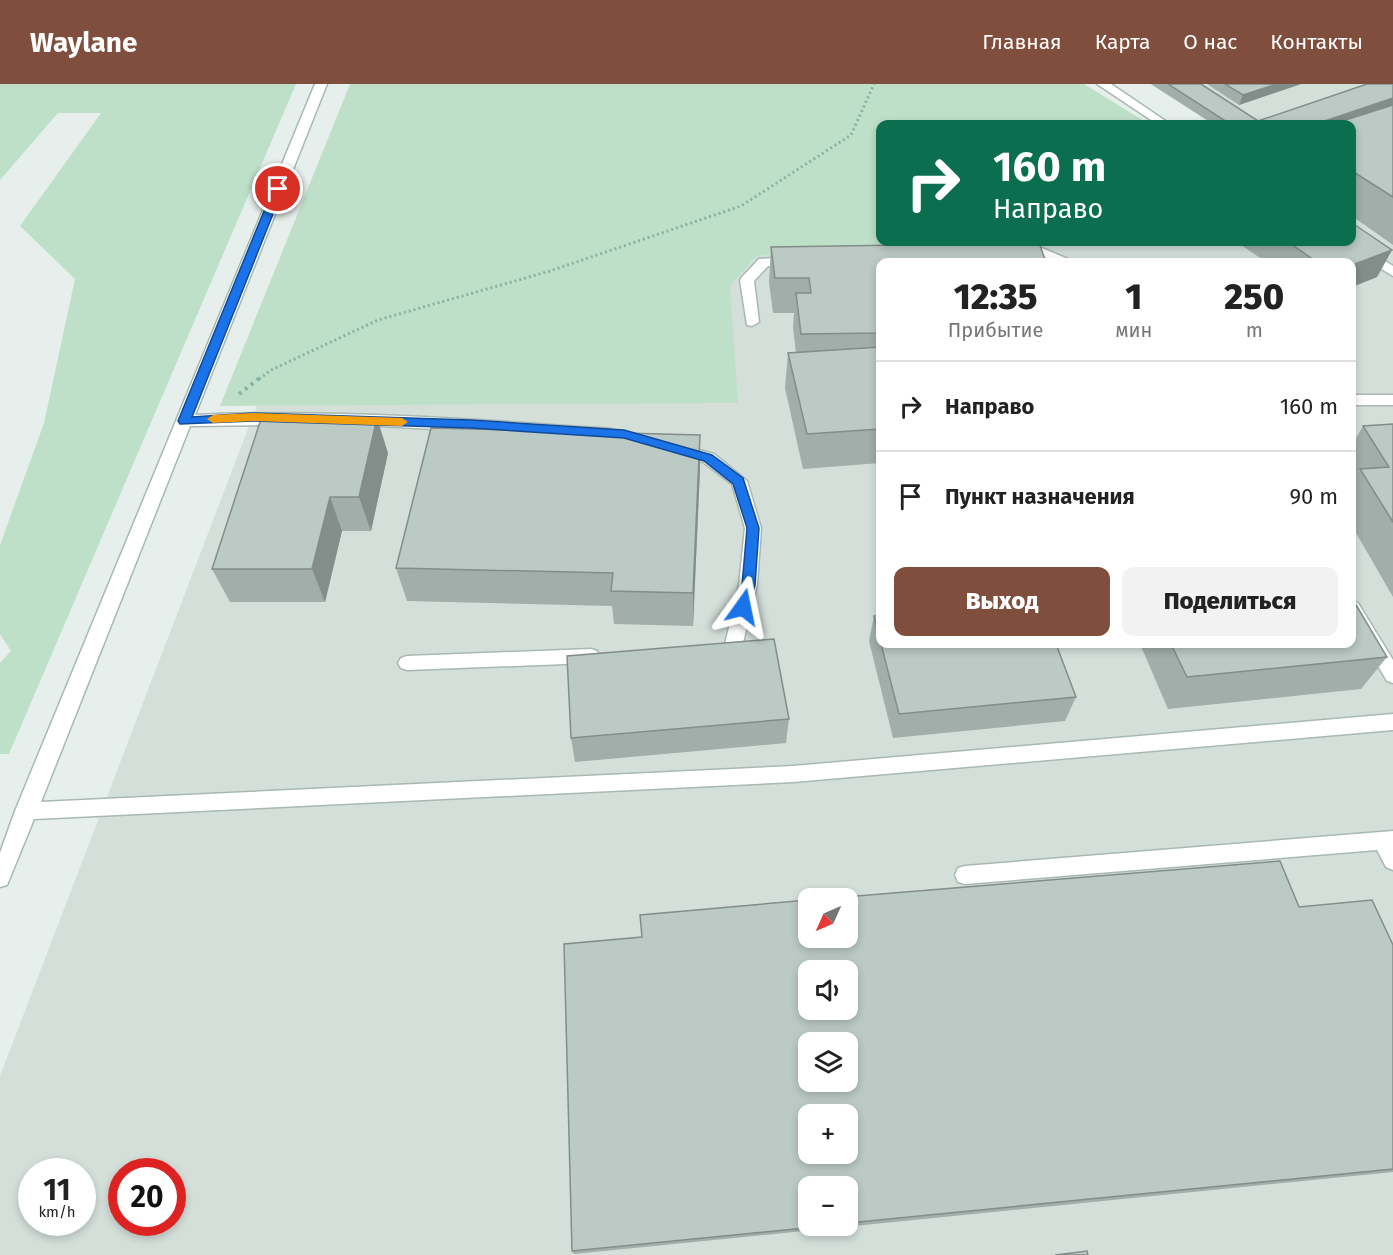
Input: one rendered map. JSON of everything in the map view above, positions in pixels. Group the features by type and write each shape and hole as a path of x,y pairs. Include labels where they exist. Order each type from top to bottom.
{"street":[{"path":"0,878 321,84"},
{"path":"1103,84 1158,120"},
{"path":"1351,246 1393,272"},
{"path":"1001,252 1037,250 1055,258"},
{"path":"752,322 747,280 764,262 811,260"},
{"path":"1356,400 1393,400"},
{"path":"184,421 253,417 459,424 624,434"},
{"path":"656,443 708,458 739,481 753,528 748,585 732,651 697,652"},
{"path":"1356,615 1393,676"},
{"path":"407,663 604,656"},
{"path":"26,811 793,774 1393,722"},
{"path":"965,875 1388,841 1393,861"}],"path":[{"path":"204,420 271,370 378,320 550,272 741,206 851,135 874,84"}],"shaded area":[{"path":"1150,84 1393,84 1393,1255 0,1255 0,1076 266,382 728,237 876,242 876,246 1356,246 1356,120 1207,120"}],"green space":[{"path":"0,84 296,84 9,754 0,754 0,663 11,651 0,634 0,545 44,423 75,279 20,226 101,113 58,113 0,180"},
{"path":"350,84 1084,84 1142,120 876,120 876,246 756,256 730,286 738,403 220,406"}],"building":[{"path":"1168,84 1201,84 1256,120 1224,120"},
{"path":"1225,84 1277,84 1243,95"},
{"path":"1367,84 1393,84 1393,98 1328,120 1261,120"},
{"path":"1393,105 1393,197 1356,174 1356,120 1346,120"},
{"path":"1356,226 1392,250 1356,264 1356,258 1311,258 1294,246 1356,246"},
{"path":"1040,246 1045,258 876,258 876,333 801,334 796,293 811,293 809,278 775,278 771,247"},
{"path":"876,347 876,429 807,434 788,353"},
{"path":"377,418 359,497 330,497 312,569 212,569 261,419"},
{"path":"1393,424 1393,522 1360,469 1389,467 1363,426"},
{"path":"431,428 700,435 693,593 611,591 613,573 396,568"},
{"path":"1356,605 1387,657 1187,677 1173,648 1356,648"},
{"path":"774,639 789,719 571,738 567,656"},
{"path":"882,648 1058,648 1076,697 899,714"},
{"path":"1280,861 1299,907 1372,900 1393,945 1393,1169 858,1222 858,1176 798,1176 798,1229 572,1251 564,944 642,937 640,915 798,901 798,948 858,948 858,896"},
{"path":"1087,1251 1088,1255 1055,1255"}],"slow traffic":[{"path":"213,419 253,417 402,422"}],"route":[{"path":"278,189 184,421 253,417 471,424 624,434 708,458 739,481 753,528 748,585 743,607"}]}
